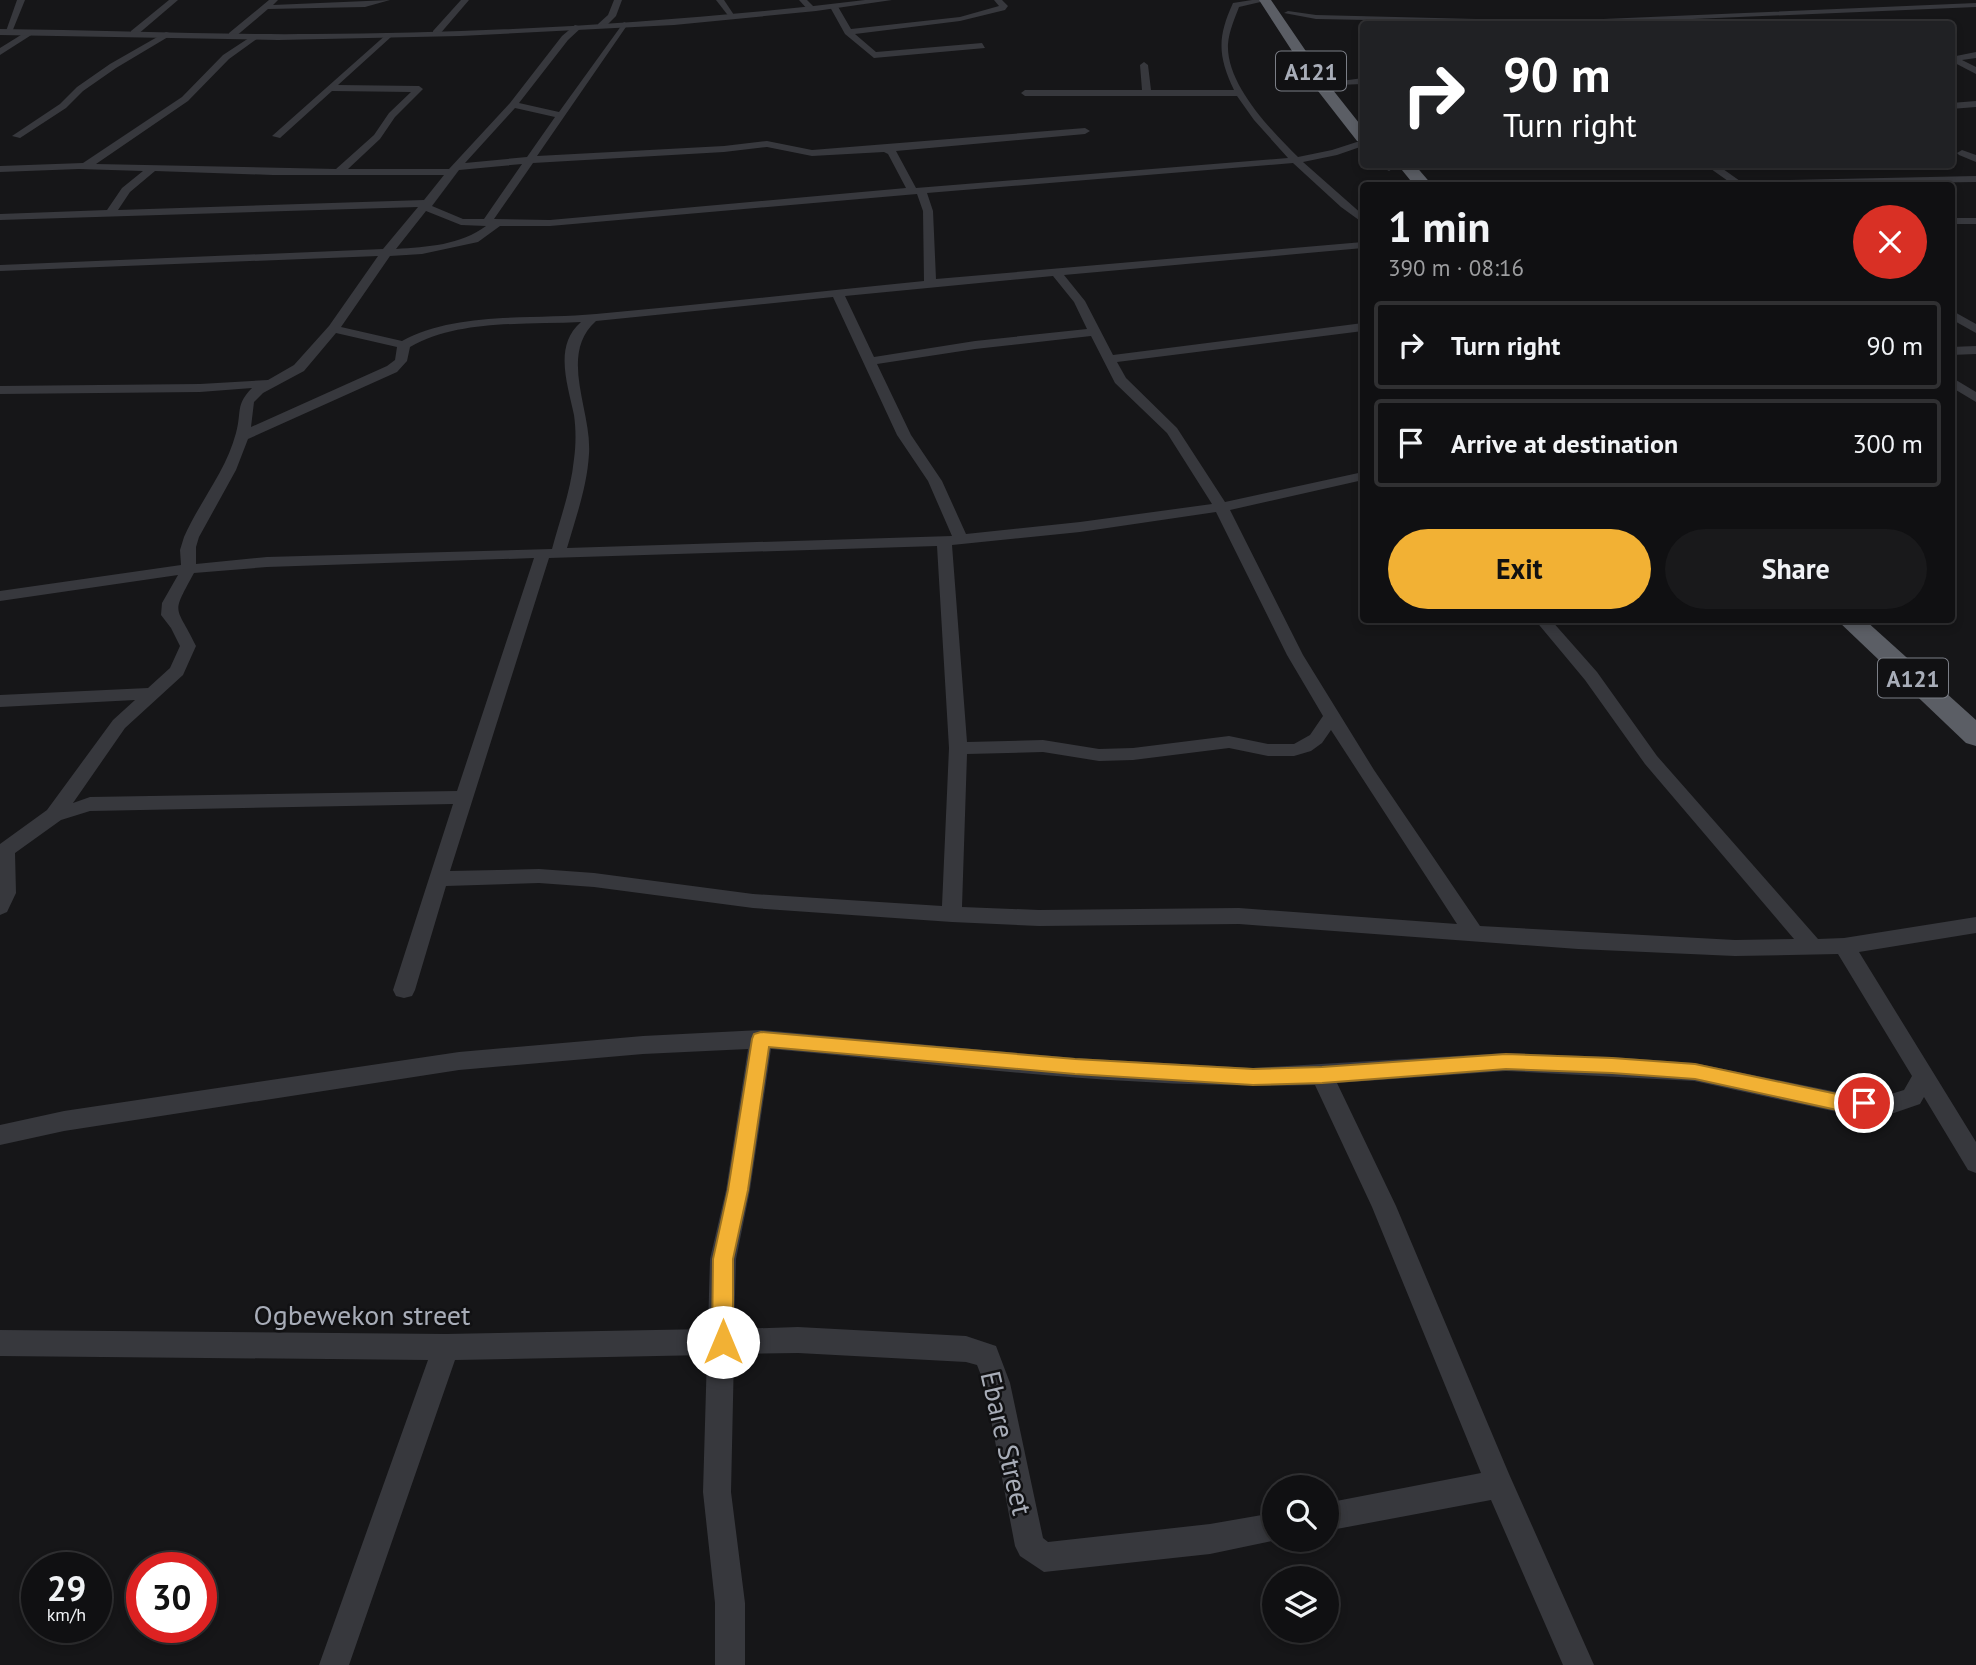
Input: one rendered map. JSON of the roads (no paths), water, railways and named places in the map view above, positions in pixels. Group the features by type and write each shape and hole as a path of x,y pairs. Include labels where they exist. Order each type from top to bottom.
{"highway":[{"name":"A121","path":"1265,0 1323,88 1360,136"},
{"name":"A121","path":"1280,0 1311,48 1343,87"},
{"path":"1395,168 1418,182"},
{"name":"A121","path":"1853,623 1976,736"},
{"name":"A121","path":"1881,623 1976,708"}],"street":[{"path":"21,0 4,32 388,35 601,26 812,9 887,0"},
{"path":"134,33 174,0"},
{"path":"232,35 270,3 365,5 386,0"},
{"path":"436,33 465,0"},
{"path":"601,26 612,16 618,0"},
{"path":"720,0 733,16"},
{"path":"803,0 812,9"},
{"path":"848,32 960,19 1002,8 998,0"},
{"path":"1265,0 1236,5 1224,44 1227,62 1255,117 1313,179 1360,218"},
{"path":"1854,0 1864,8"},
{"path":"1597,21 1976,5"},
{"path":"834,7 848,32 874,55 982,46"},
{"path":"1288,13 1329,17 1480,21"},
{"path":"612,16 638,23"},
{"path":"0,268 387,253 456,245 481,236 624,24"},
{"path":"54,816 120,724 177,671 188,646 179,627 169,615 170,603 189,569 188,549 192,534 227,474 243,436 247,401 258,390 299,368 333,329 387,253 428,205 454,169 513,105 565,38 578,27"},
{"path":"0,52 32,32"},
{"path":"16,136 63,106 80,89 113,66 169,34"},
{"path":"277,136 388,35"},
{"path":"84,167 185,99 226,57 255,36"},
{"path":"1955,59 1976,55"},
{"path":"1955,60 1976,71"},
{"path":"1144,65 1147,92"},
{"path":"1343,87 1360,82"},
{"path":"329,88 419,89 387,120 377,137 339,172"},
{"path":"1025,93 1242,93"},
{"path":"1955,106 1976,104"},
{"path":"513,105 561,115"},
{"path":"0,169 84,167 339,172 454,169 531,160 767,144 812,153 1085,131"},
{"path":"0,217 428,205 461,222 550,223 1295,160 1334,153 1360,141"},
{"path":"885,149 892,152 928,211 930,283"},
{"path":"1334,153 1357,155"},
{"path":"1962,153 1976,159"},
{"path":"1715,168 1736,182"},
{"path":"109,215 126,190 152,169"},
{"path":"1882,182 1976,180"},
{"path":"1955,221 1976,221"},
{"path":"333,329 404,345 423,335 462,327 593,318 930,283 1360,245"},
{"path":"1056,272 1079,301 1120,380 1172,431 1221,507 1295,655 1367,774 1473,932"},
{"path":"837,292 904,435 935,481 952,540 958,748 952,914"},
{"path":"1955,316 1976,329"},
{"path":"404,990 465,797 580,473 582,427 570,377 572,352 581,329 593,318"},
{"path":"1111,359 1360,327"},
{"path":"869,362 975,345 1096,332"},
{"path":"243,436 392,369 401,361 404,345"},
{"path":"1955,351 1976,349"},
{"path":"0,390 57,387 221,388 274,382"},
{"path":"1955,384 1976,398"},
{"path":"221,388 247,401"},
{"path":"0,596 189,569 267,562 952,540 1080,527 1221,507 1360,476"},
{"path":"1546,623 1591,676 1651,760 1812,946"},
{"path":"0,701 155,693"},
{"path":"958,748 1043,746 1099,755 1133,754 1229,741 1268,750 1294,750 1305,747 1316,738 1332,716"},
{"path":"0,907 6,893 3,851 54,816 90,804 465,797"},
{"path":"438,879 553,877 753,901 952,914 1039,918 1239,916 1630,944 1735,948 1844,946 1976,925"},
{"path":"1844,946 1888,1013 1923,1078 1976,1163"},
{"path":"0,1135 64,1121 459,1061 643,1045 761,1039 1075,1066 1253,1077 1506,1062 1612,1066 1695,1072 1837,1102 1891,1104 1912,1097 1923,1078"},
{"path":"730,1665 730,1603 717,1492 723,1342 723,1259 738,1190 761,1039"},
{"path":"1322,1075 1384,1206 1499,1484 1579,1665"},
{"name":"Ebare Street","path":"723,1342 811,1341 966,1349 986,1355 997,1383 1030,1546 1044,1557 1210,1539 1262,1529"},
{"name":"Ogbewekon street","path":"0,1343 446,1347 723,1342"},
{"path":"334,1665 446,1347"},
{"path":"1339,1515 1499,1484"}]}
